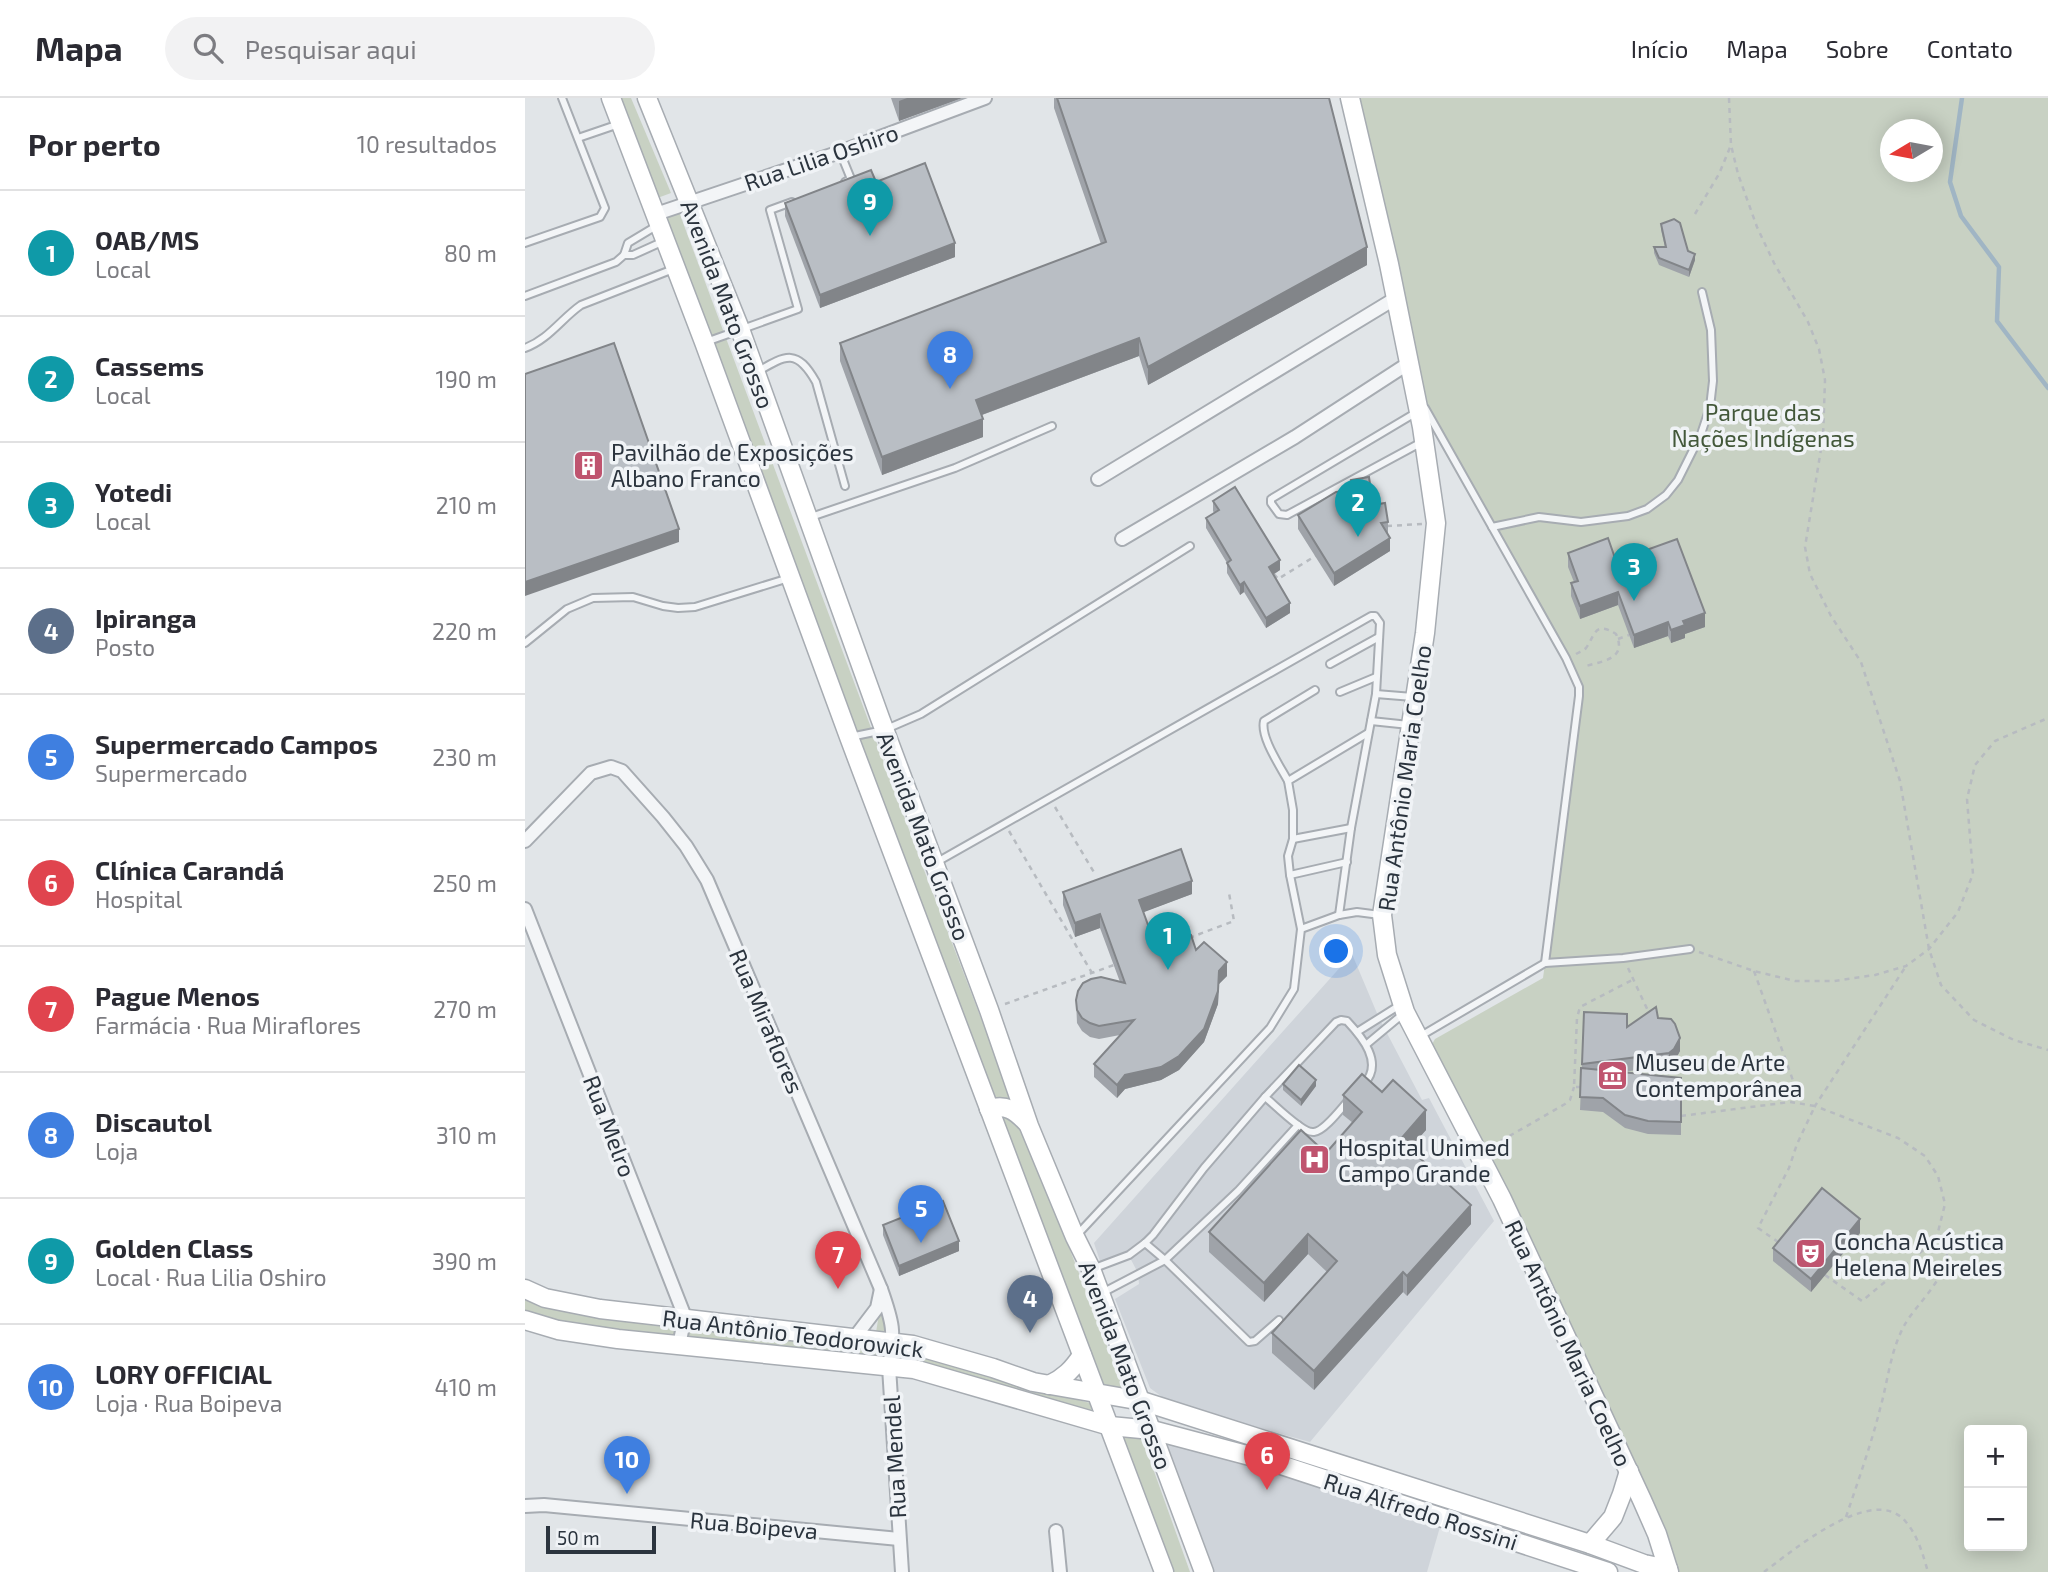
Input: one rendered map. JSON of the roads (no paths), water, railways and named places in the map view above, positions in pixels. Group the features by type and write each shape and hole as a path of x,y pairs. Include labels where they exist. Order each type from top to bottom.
{"street":[{"name":"Avenida Mato Grosso","path":"611,98 1164,1572"},
{"name":"Avenida Mato Grosso","path":"647,98 740,329 1029,1126 1101,1293 1204,1572"},
{"name":"Rua Lilia Oshiro","path":"661,226 690,203 840,152 985,98"},
{"name":"Rua Antônio Maria Coelho","path":"1350,98 1415,389 1436,523 1426,633 1382,915 1387,955 1403,1008 1502,1199 1629,1471 1657,1534 1668,1571"},
{"path":"1098,479 1396,298"},
{"path":"1122,539 1295,437 1409,363"},
{"name":"Rua Miraflores","path":"525,841 591,773 611,767 622,771 686,846 707,880 881,1289 891,1318 894,1342"},
{"name":"Rua Melro","path":"525,909 685,1317"},
{"path":"989,1109 999,1106 1017,1111 1029,1126"},
{"name":"Rua Antônio Teodorowick","path":"525,1289 545,1298 600,1309 913,1345 1033,1382 1142,1401 1668,1571"},
{"path":"855,1337 877,1308 881,1289"},
{"path":"679,1345 685,1317"},
{"name":"Rua Antônio Teodorowick","path":"525,1320 558,1330 618,1339 914,1369 1110,1426"},
{"name":"Rua Mendel","path":"894,1342 889,1367 902,1572"},
{"path":"1049,1385 1073,1369 1082,1355"},
{"path":"959,1382 979,1378 993,1368"},
{"name":"Rua Alfredo Rossini","path":"1110,1426 1152,1430 1269,1461 1608,1572"},
{"path":"1590,1544 1613,1517 1629,1471"},
{"name":"Rua Boipeva","path":"525,1506 544,1505 899,1539"},
{"path":"1056,1531 1060,1572"}],"lane":[{"path":"525,243 600,217 604,213 605,208 562,98"},
{"path":"578,138 621,124"},
{"path":"839,184 851,179 840,152"},
{"path":"704,342 799,309 771,210 805,197"},
{"path":"525,296 616,262 624,255 628,243 661,226"},
{"path":"624,255 633,255 661,226"},
{"path":"525,348 552,332 568,314 581,305 676,268"},
{"path":"1492,527 1538,517 1581,522 1628,516 1647,509 1666,495 1678,480 1701,433 1710,407 1713,382 1711,330 1702,292"},
{"path":"756,373 777,360 789,357 800,360 807,367 816,382 845,486"},
{"path":"1415,389 1573,670 1579,687 1545,963"},
{"path":"1419,411 1271,499 1271,503 1279,514 1287,515 1423,442"},
{"path":"808,518 955,468 1052,426"},
{"path":"849,737 884,730 921,714 1190,546"},
{"path":"525,643 567,608 593,598 633,597 663,606 695,607 790,578"},
{"path":"935,863 1371,616 1378,618 1380,623 1376,694 1351,828 1339,915"},
{"path":"1330,664 1379,637"},
{"path":"1340,692 1376,677"},
{"path":"1075,1237 1270,1028 1294,989 1301,929 1288,856 1293,839 1293,810 1288,781 1262,727 1263,721 1315,690"},
{"path":"1376,694 1415,697"},
{"path":"1371,721 1411,725"},
{"path":"1288,781 1368,733"},
{"path":"1293,839 1351,828"},
{"path":"1290,875 1347,862"},
{"path":"1301,929 1339,915 1357,912 1382,915"},
{"path":"1418,1038 1545,963 1623,958 1690,949"},
{"path":"1357,1032 1403,1008"},
{"path":"1367,1044 1403,1008"},
{"path":"1091,1269 1129,1255 1145,1243 1265,1097 1341,1020 1347,1021 1367,1044 1373,1066 1368,1080 1359,1090"},
{"path":"1265,1097 1310,1132 1322,1129 1350,1100"},
{"path":"1101,1293 1165,1260 1238,1191 1298,1125"},
{"path":"1145,1243 1249,1342 1255,1341 1279,1320"}],"waterway":[{"path":"1962,98 1950,182 1961,216 1999,267 1997,321 2048,388"}],"place":[{"name":"Golden Class","path":"870,236"},
{"name":"Discautol","path":"950,389"},
{"name":"Pavilhão de Exposições Albano Franco","path":"588,465"},
{"name":"Cassems","path":"1358,537"},
{"name":"Yotedi","path":"1634,601"},
{"name":"OAB/MS","path":"1168,970"},
{"name":"Museu de Arte Contemporânea","path":"1612,1075"},
{"name":"Hospital Unimed Campo Grande","path":"1315,1160"},
{"name":"Supermercado Campos","path":"921,1243"},
{"name":"Concha Acústica Helena Meireles","path":"1811,1254"},
{"name":"Pague Menos","path":"838,1289"},
{"name":"Ipiranga","path":"1030,1333"},
{"name":"Clínica Carandá","path":"1267,1490"},
{"name":"LORY OFFICIAL","path":"627,1494"}],"park label":[{"name":"Parque das Nações Indígenas","path":"1763,425"}]}
